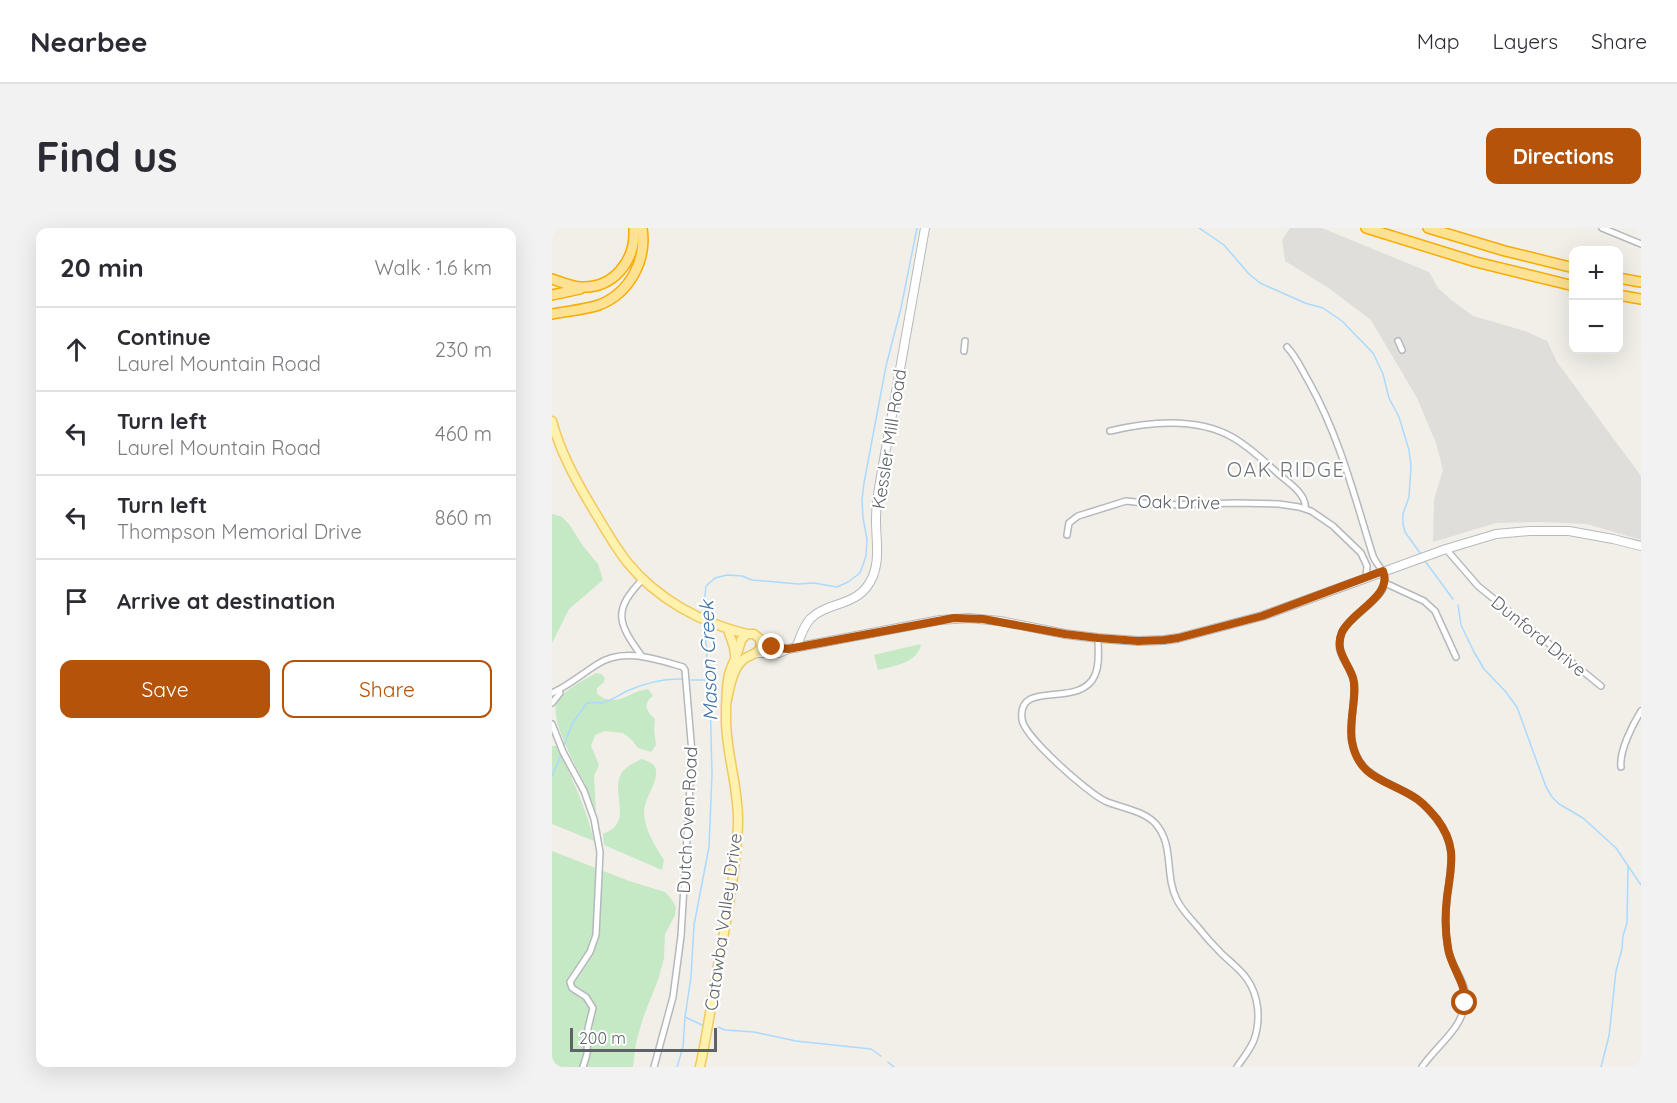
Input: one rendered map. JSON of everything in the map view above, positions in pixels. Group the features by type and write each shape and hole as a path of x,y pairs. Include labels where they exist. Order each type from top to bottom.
{"highway":[{"path":"552,295 594,286 614,276 626,264 633,250 634,228"},
{"path":"552,314 590,308 607,301 622,290 638,265 642,248 642,228"},
{"path":"1366,228 1465,259 1569,285"},
{"path":"1428,228 1569,267"},
{"path":"552,279 579,287 594,286"},
{"path":"1623,279 1641,282"},
{"path":"1623,296 1641,298"}],"main road":[{"name":"Kessler Mill Road","path":"792,649 809,620 819,612 860,594 869,584 875,570 879,488 925,228"},
{"path":"552,421 562,453 583,492 619,551 643,579 687,612 723,629 752,633 761,642 772,647 792,649"},
{"path":"723,629 745,653 756,654 779,652 954,618 983,619 1098,638 1138,641 1178,638 1262,616 1383,571 1496,534 1540,530 1586,533 1641,546"},
{"path":"723,629 734,647 735,656"},
{"path":"740,645 742,638 747,634"},
{"path":"756,654 761,648 761,642"},
{"name":"Catawba Valley Drive","path":"700,1067 735,860 738,816 727,737 726,705 727,688 740,645"},
{"name":"Catawba Valley Drive","path":"726,705 732,681 748,663 757,657 756,654"}],"street":[{"path":"1602,228 1641,244"},
{"path":"964,351 965,341"},
{"path":"1398,341 1402,350"},
{"path":"1287,347 1299,361 1332,430 1346,465 1373,555 1383,571 1385,583 1379,594 1348,623 1341,636 1340,647 1343,660 1354,682 1351,737 1358,759 1364,768 1377,779 1411,795 1423,804 1442,826 1451,848 1446,913 1447,946 1463,984 1465,1003 1461,1017 1452,1032 1422,1067"},
{"name":"Oak Drive","path":"1110,431 1179,424 1222,432 1243,444 1289,483 1304,499 1305,508"},
{"name":"Oak Drive","path":"1066,535 1070,523 1078,516 1126,501 1181,505 1260,503 1305,508 1316,513 1357,548 1367,566 1366,577"},
{"name":"Dunford Drive","path":"1446,549 1478,586 1601,686"},
{"path":"552,693 608,659 641,655 625,631 622,612 629,594 643,579"},
{"path":"1385,583 1430,605 1456,657"},
{"path":"1098,638 1097,669 1089,684 1071,694 1039,695 1031,699 1022,711 1023,725 1040,746 1087,789 1106,801 1144,815 1161,831 1167,846 1170,880 1177,900 1186,914 1247,979 1256,999 1258,1016 1256,1033 1251,1047 1237,1067"},
{"name":"Dutch Oven Road","path":"641,655 685,669 692,753 681,936 676,981 654,1067"},
{"path":"552,703 560,693 559,690"},
{"path":"1621,767 1620,759 1632,727 1641,711"},
{"path":"552,724 563,752 584,791 594,819 600,852 596,935 590,952 570,982 572,988 586,997 593,1008 583,1067"}],"shaded area":[{"path":"1290,228 1322,228 1429,272 1438,288 1473,316 1525,331 1547,341 1557,362 1641,476 1641,540 1587,524 1540,522 1496,523 1433,542 1434,499 1443,470 1436,443 1417,398 1371,320 1330,289 1285,261 1282,240"}],"green space":[{"path":"552,514 562,517 569,524 598,564 603,580 569,609 552,643"},
{"path":"921,644 915,656 910,660 878,670 874,655"},
{"path":"596,673 605,678 597,688 597,694 610,700 648,689 653,696 646,706 655,719 656,745 651,752 638,748 623,733 605,731 595,735 591,746 599,765 594,776 596,812 557,723 556,705 573,686"},
{"path":"552,746 557,746 573,781 594,841 552,824"},
{"path":"641,759 651,763 655,768 656,774 644,813 648,832 664,860 662,870 604,845 603,834 613,829 620,815 618,782 621,774 627,767"},
{"path":"552,851 629,881 665,892 676,907 675,915 665,934 664,958 643,1018 636,1043 633,1067 552,1067"}],"waterway":[{"name":"Mason Creek","path":"703,614 706,586 715,578 727,575 742,576 752,580 814,583 837,587 860,573 866,556 867,539 862,500 864,483 886,366 901,308 917,228"},
{"path":"1199,228 1224,245 1260,283 1305,303 1323,308 1342,321 1373,353 1383,374 1389,398 1399,417 1409,450 1411,466 1409,497 1403,514 1403,524 1405,532 1420,553"},
{"path":"1425,561 1453,599"},
{"path":"1458,605 1461,625 1474,652 1484,669 1517,707 1546,787 1552,797 1559,804 1583,818 1616,848 1641,885"},
{"name":"Mason Creek","path":"677,1067 683,1047 694,925 709,847 712,774 710,696 705,680 707,651 703,622"},
{"path":"564,745 572,724 587,703 611,700 634,688 654,682 683,679"},
{"path":"691,680 705,680"},
{"path":"552,776 561,755"},
{"path":"1601,1067 1609,1036 1616,971 1627,923 1628,867"},
{"path":"685,1017 702,1025"},
{"path":"718,1027 796,1041 871,1049 881,1056"},
{"path":"888,1062 894,1067"}],"district":[{"name":"OAK RIDGE","path":"1286,469"}],"route":[{"path":"772,647 788,649 954,618 1000,621 1098,638 1164,640 1262,616 1383,571 1384,587 1348,623 1340,641 1340,652 1354,682 1352,743 1354,752 1364,768 1377,779 1411,795 1423,804 1435,817 1449,840 1452,860 1446,913 1447,946 1463,984 1465,1003"}]}
